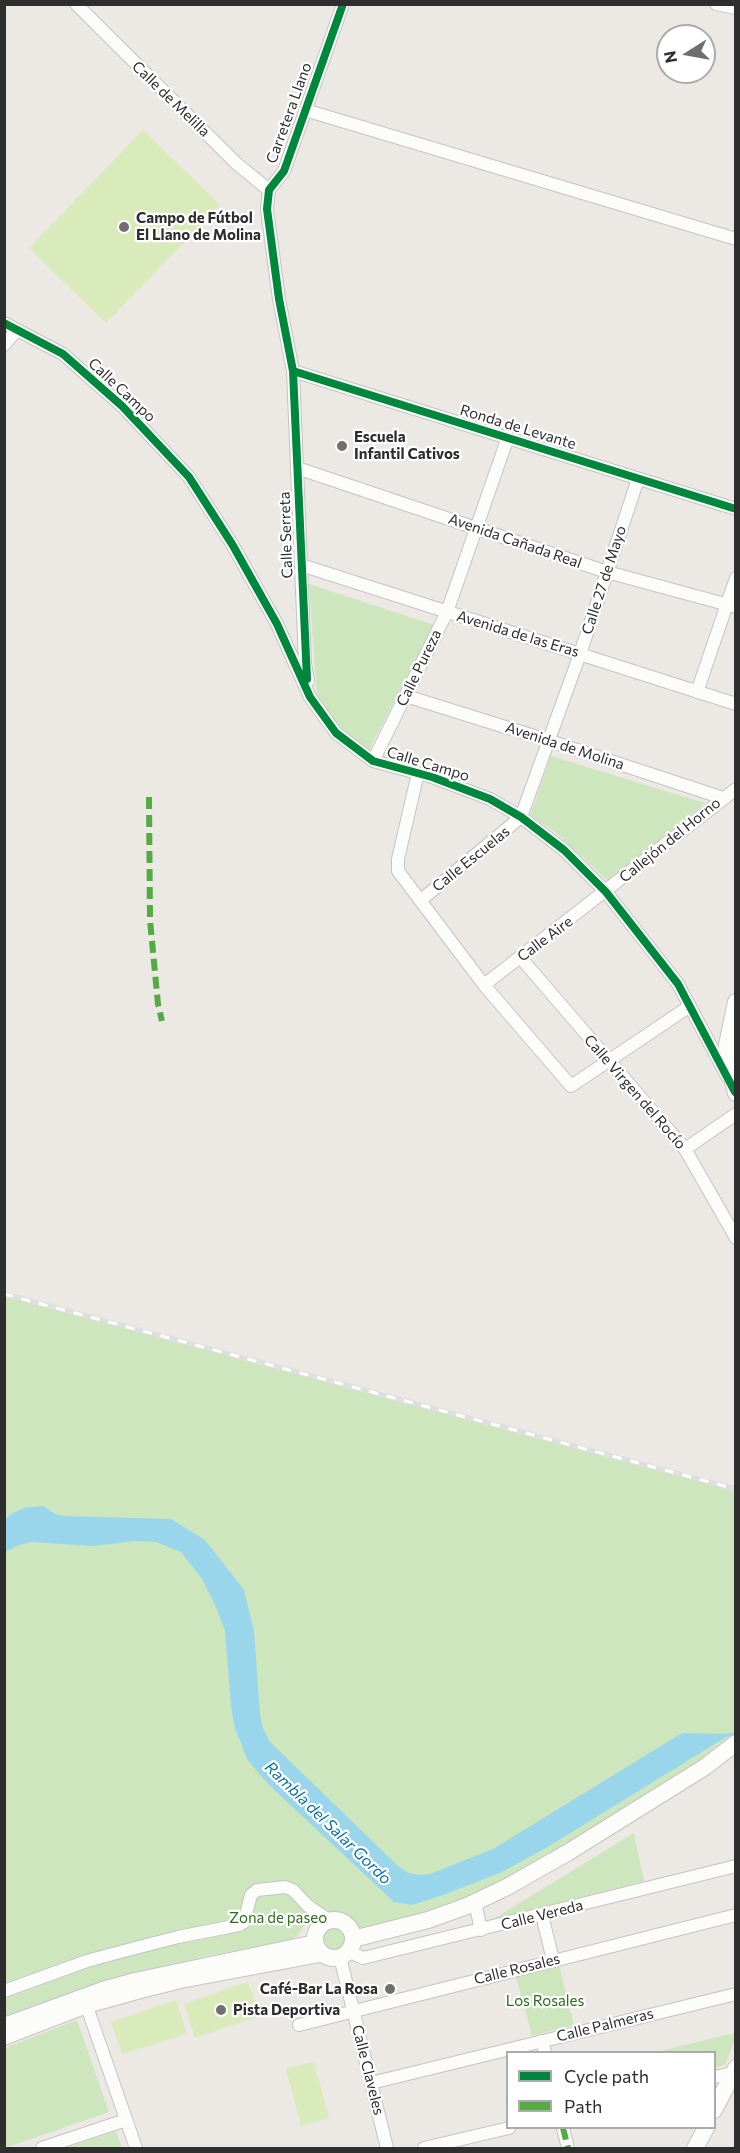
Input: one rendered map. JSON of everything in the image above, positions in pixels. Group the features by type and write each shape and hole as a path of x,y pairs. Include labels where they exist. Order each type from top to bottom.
{"main road":[{"path":"735,1002 728,1063 735,1093"},
{"path":"4,2026 64,2003 135,1981 336,1949 428,1920 475,1902 537,1871 705,1767 735,1743"},
{"path":"705,1767 717,1763 735,1762"},
{"path":"330,1921 346,1924 350,1928 336,1949 318,1930 330,1921"},
{"path":"716,2106 734,2070"},
{"path":"696,2148 705,2129"}],"street":[{"name":"Calle de Melilla","path":"76,4 237,164 269,190"},
{"name":"Carretera Llano","path":"269,190 284,171 344,4"},
{"path":"716,4 735,8"},
{"path":"305,110 735,239"},
{"path":"269,190 268,220 279,299 293,371"},
{"name":"Calle Campo","path":"4,323 63,354 122,406 189,477 232,544 277,624 310,697 336,733 373,761 418,773 490,799 521,817 564,850 606,892 678,984 735,1093"},
{"path":"4,345 17,330"},
{"name":"Ronda de Levante","path":"293,371 735,509"},
{"name":"Calle Serreta","path":"293,371 305,663 310,697"},
{"name":"Calle Pureza","path":"373,761 447,612 508,437"},
{"name":"Avenida Cañada Real","path":"297,468 607,572 731,606"},
{"name":"Calle 27 de Mayo","path":"521,817 550,741 638,479"},
{"name":"Avenida de las Eras","path":"301,565 735,705"},
{"path":"697,692 731,606 735,578"},
{"name":"Avenida de Molina","path":"406,696 723,798"},
{"path":"418,773 398,859 398,871 484,985 571,1086 690,1006"},
{"name":"Callejón del Horno","path":"606,892 735,789"},
{"name":"Calle Escuelas","path":"421,900 521,817"},
{"name":"Calle Aire","path":"484,985 606,892"},
{"name":"Calle Virgen del Rocío","path":"520,957 685,1149 735,1238"},
{"path":"685,1149 735,1114"},
{"name":"Calle Vereda","path":"4,2039 87,2007 185,1981 336,1949 363,1958 735,1866"},
{"path":"4,1991 87,1961 178,1937 239,1925 244,1922 251,1895 257,1890 285,1887 293,1890 308,1906 330,1921"},
{"path":"475,1902 482,1930"},
{"path":"542,1915 553,1960"},
{"name":"Calle Rosales","path":"299,2025 735,1915"},
{"name":"Calle Claveles","path":"336,1949 387,2148"},
{"name":"Calle Palmeras","path":"523,2051 735,1994"},
{"path":"87,2007 136,2148"},
{"name":"Calle Palmeras","path":"371,2082 506,2055"},
{"path":"716,2077 734,2070"},
{"path":"42,2148 126,2120"},
{"path":"424,2148 506,2128"},
{"path":"563,2129 568,2148"}],"green space":[{"name":"Campo de Fútbol El Llano de Molina","path":"143,130 220,205 106,323 29,248"},
{"path":"309,584 434,625 369,750 340,727 317,696"},
{"path":"551,756 705,803 609,882 554,831 530,816"},
{"path":"4,1294 551,1441 735,1486 735,1742 457,1910 352,1933 346,1924 335,1920 293,1890 257,1890 244,1922 132,1949 5,1992"},
{"path":"634,1833 644,1881 495,1918"},
{"name":"Zona de paseo","path":"287,1892 310,1916 297,1936 289,1940 111,1979 5,2017 5,1997 89,1966 155,1947 239,1931 258,1896"},
{"path":"334,1923 345,1928 350,1939 345,1950 334,1955 323,1950 318,1939 323,1928"},
{"name":"Los Rosales","path":"559,1965 574,2025 532,2036 516,1977"},
{"name":"Pista Deportiva","path":"248,1982 259,2016 195,2038 184,2004"},
{"path":"176,2000 187,2034 122,2054 111,2022"},
{"path":"77,2020 109,2112 5,2148 5,2048"},
{"path":"734,2033 735,2039 725,2065 716,2068 716,2051 661,2051"},
{"name":"Pista Deportiva","path":"314,2062 329,2118 301,2126 286,2069"},
{"path":"116,2131 122,2148 66,2148 108,2134"}],"water":[{"path":"43,1506 55,1514 65,1516 171,1519 205,1540 244,1590 254,1631 262,1726 270,1742 399,1867 408,1873 430,1874 493,1849 682,1733 731,1734 546,1848 500,1873 412,1905 394,1902 268,1784 247,1759 235,1728 231,1706 225,1631 202,1579 181,1552 156,1542 135,1541 93,1546 31,1542 5,1552 5,1519 24,1508"}],"waterway":[{"name":"Rambla del Salar Gordo","path":"727,1735 736,1734"}],"railway":[{"path":"4,1294 736,1489"}],"marked path":[{"path":"149,797 150,920 158,1004 162,1021"},
{"path":"563,2129 568,2148"}],"cycle path":[{"path":"307,679 293,371 279,299 267,209 269,190 284,171 343,4"},
{"path":"4,323 63,354 122,406 189,477 232,544 277,624 310,697 336,733 373,761 432,777 490,799 521,817 564,850 606,892 678,984 735,1092"},
{"path":"293,371 736,509"}],"place":[{"name":"Campo de Fútbol El Llano de Molina","path":"124,227"},
{"name":"Escuela Infantil Cativos","path":"342,446"},
{"name":"Café-Bar La Rosa","path":"390,1989"},
{"name":"Pista Deportiva","path":"221,2010"}]}
